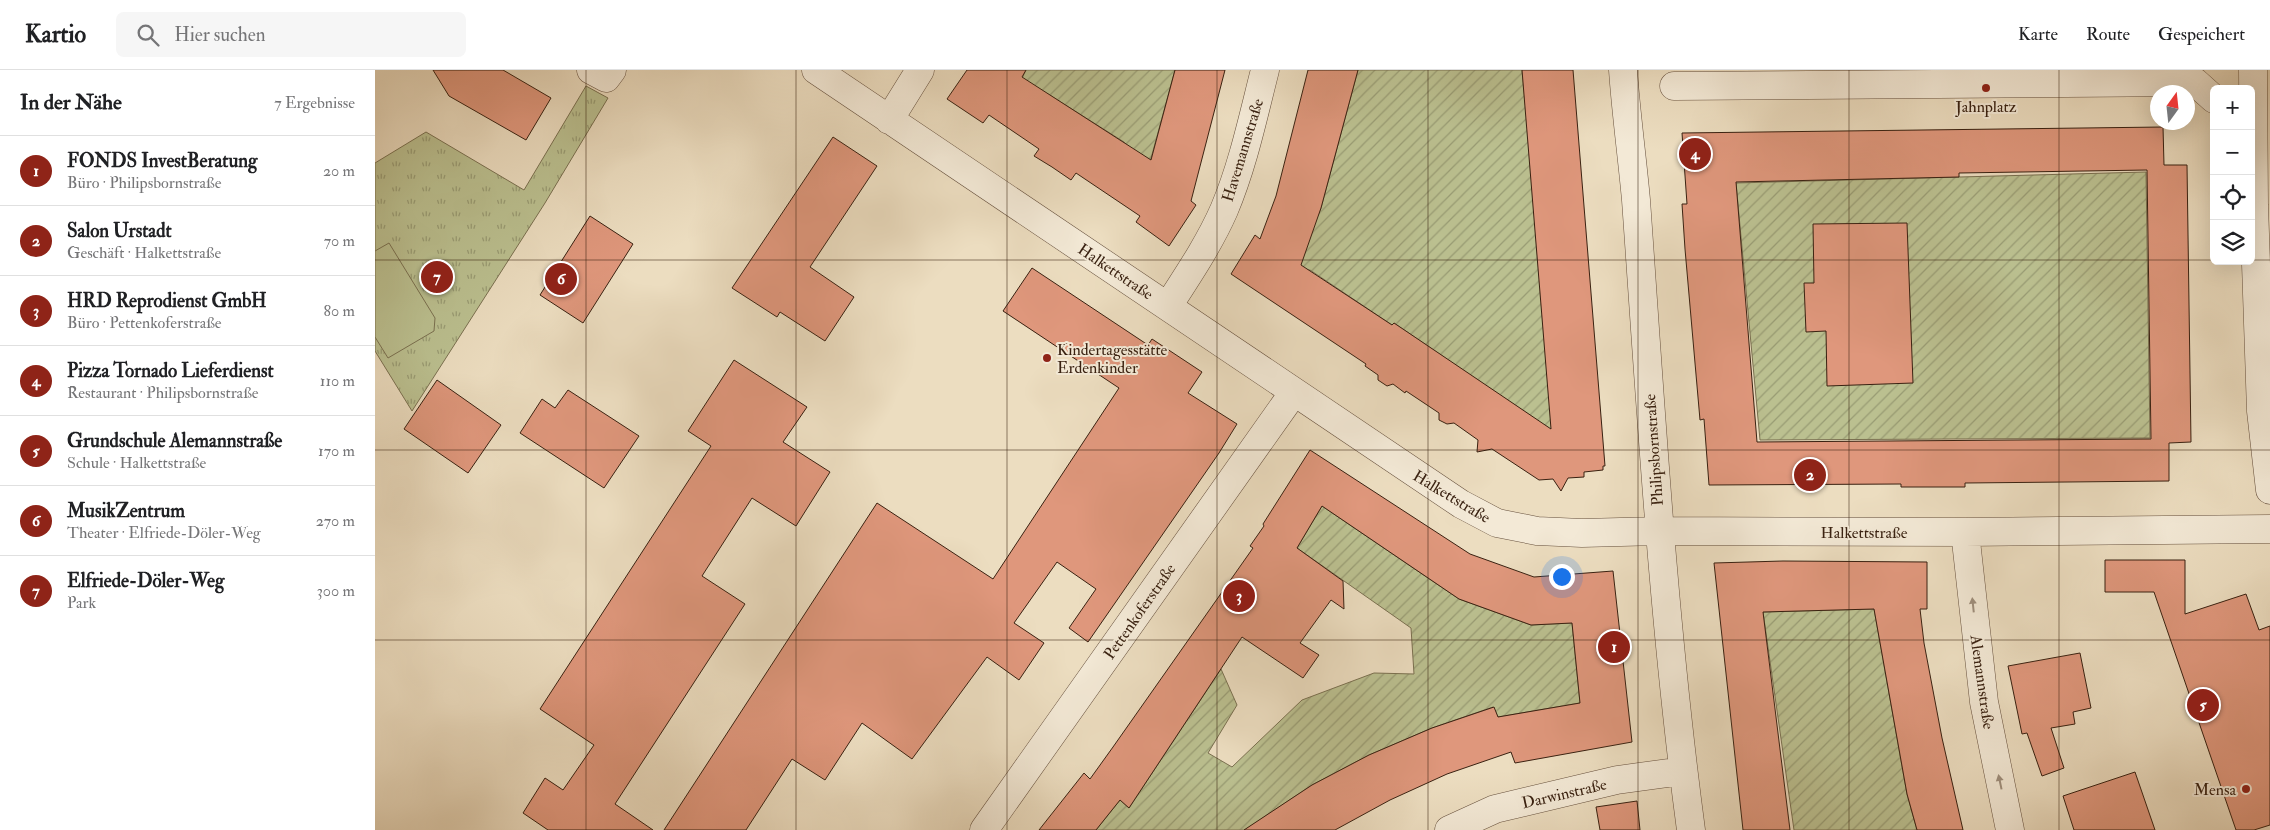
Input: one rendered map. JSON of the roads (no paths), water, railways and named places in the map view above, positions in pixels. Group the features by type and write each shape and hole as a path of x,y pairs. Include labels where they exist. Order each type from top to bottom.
{"street":[{"name":"Halkettstraße","path":"816,70 1461,504 1497,523 1537,531 1582,533 1659,531 1965,532 2270,529"},
{"path":"889,120 920,70"},
{"name":"Havemannstraße","path":"1168,306 1205,248 1223,211 1237,175 1265,70"},
{"name":"Philipsbornstraße","path":"1623,70 1636,206 1659,531 1683,770 1691,830"},
{"path":"2253,70 2253,85"},
{"path":"1674,86 2195,82 2210,95"},
{"path":"2254,130 2262,204 2261,411 2270,490"},
{"name":"Pettenkoferstraße","path":"983,830 1294,392"},
{"name":"Alemannstraße","path":"1965,532 1984,702 2010,830"},
{"name":"Darwinstraße","path":"1449,830 1495,808 1617,780 1683,770"}],"place":[{"name":"Jahnplatz","path":"1986,88"},
{"name":"Pizza Tornado Lieferdienst","path":"1695,154"},
{"name":"Elfriede-Döler-Weg","path":"437,277"},
{"name":"MusikZentrum","path":"561,279"},
{"name":"Kindertagesstätte Erdenkinder","path":"1047,358"},
{"name":"Salon Urstadt","path":"1810,475"},
{"name":"HRD Reprodienst GmbH","path":"1239,596"},
{"name":"FONDS InvestBeratung","path":"1614,647"},
{"name":"Grundschule Alemannstraße","path":"2203,705"},
{"name":"Mensa","path":"2246,789"}]}
